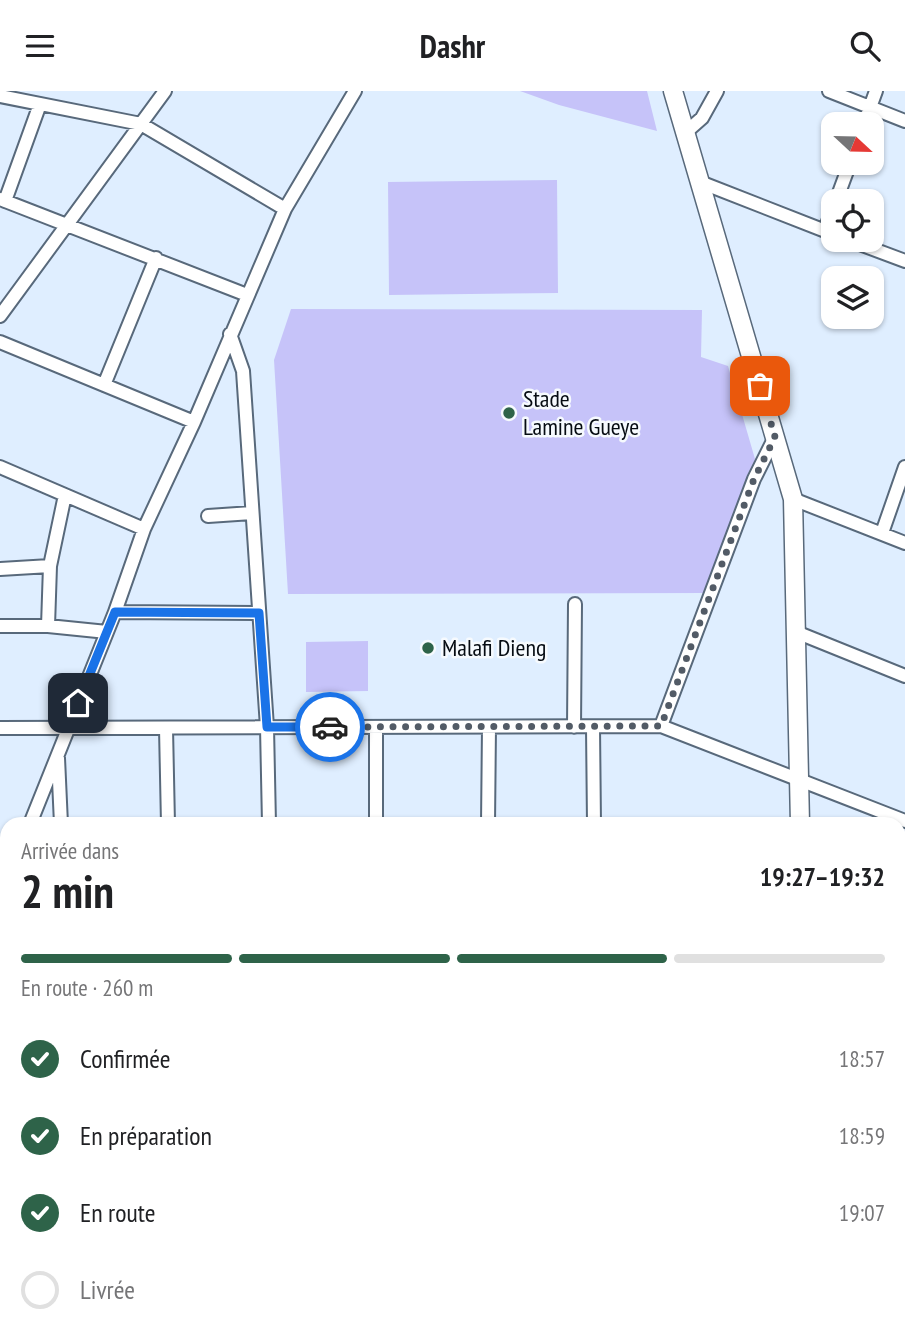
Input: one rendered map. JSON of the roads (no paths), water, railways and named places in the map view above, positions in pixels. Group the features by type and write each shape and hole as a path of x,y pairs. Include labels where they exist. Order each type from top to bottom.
{"street":[{"path":"0,316 165,91"},
{"path":"33,817 115,612 144,529 194,422 285,209 355,91"},
{"path":"673,91 793,499 800,817"},
{"path":"685,133 702,118 718,91"},
{"path":"829,91 905,121"},
{"path":"868,112 876,91"},
{"path":"0,96 141,124 285,209"},
{"path":"40,104 3,200 247,295"},
{"path":"700,182 821,229"},
{"path":"881,252 905,261"},
{"path":"104,385 156,258"},
{"path":"230,334 243,371 267,727 269,817"},
{"path":"0,342 194,422"},
{"path":"661,726 754,479 775,437"},
{"path":"0,467 144,529"},
{"path":"881,533 905,467"},
{"path":"48,625 50,566 65,495"},
{"path":"793,499 905,543"},
{"path":"208,516 253,513"},
{"path":"0,569 50,566"},
{"path":"574,727 575,604"},
{"path":"115,612 259,613"},
{"path":"0,626 48,625 107,632"},
{"path":"796,632 905,676"},
{"path":"0,728 661,726 897,817"},
{"path":"376,727 376,817"},
{"path":"488,817 489,727"},
{"path":"593,727 594,817"},
{"path":"166,728 168,817"},
{"path":"58,753 61,817"}],"place":[{"name":"Stade Lamine Gueye","path":"509,413"},
{"name":"Malafi Dieng","path":"428,648"}]}
